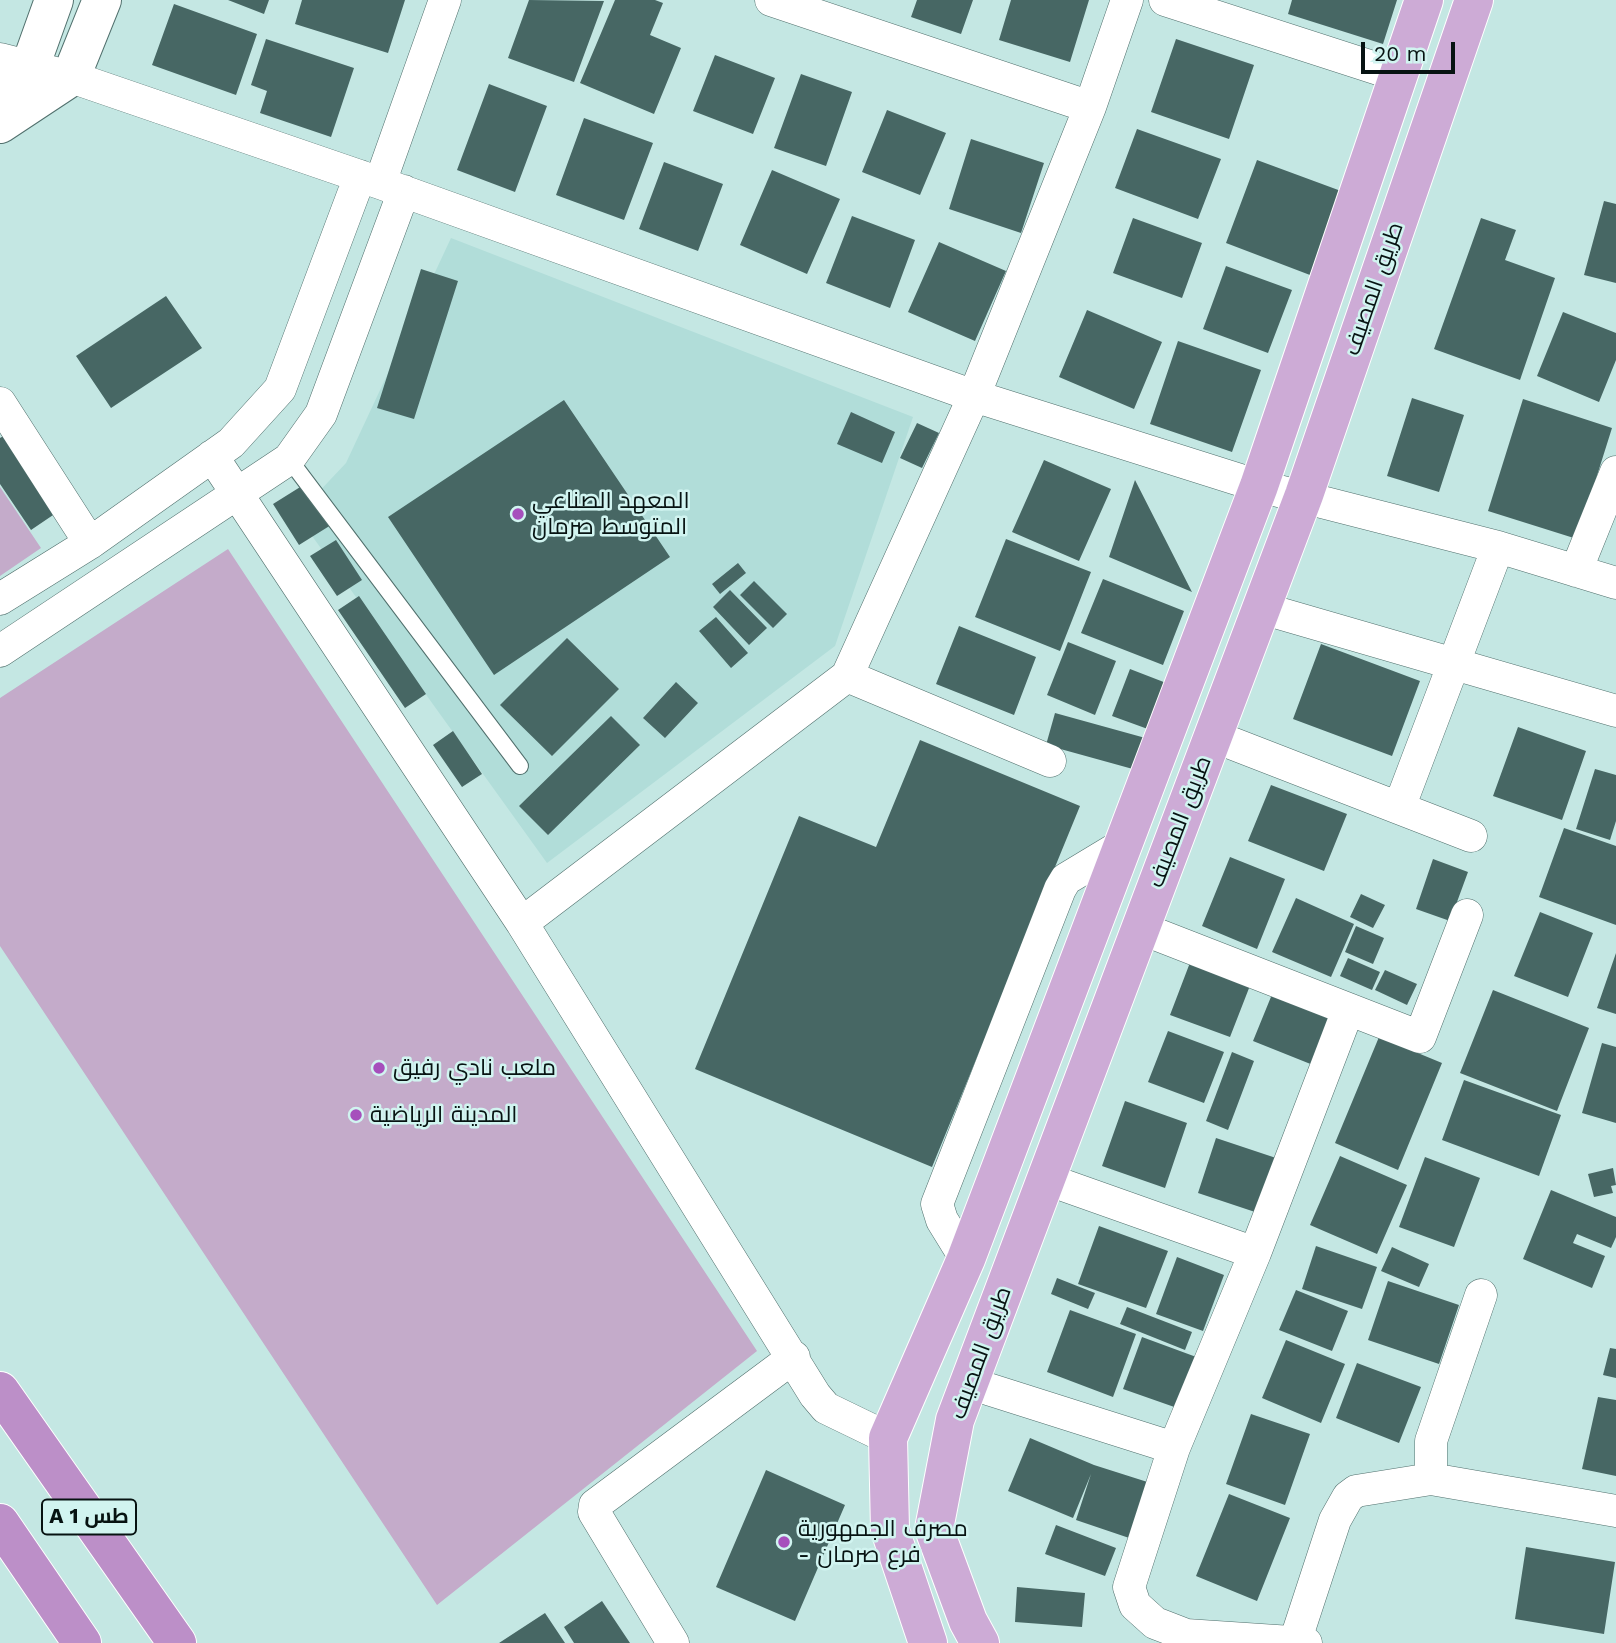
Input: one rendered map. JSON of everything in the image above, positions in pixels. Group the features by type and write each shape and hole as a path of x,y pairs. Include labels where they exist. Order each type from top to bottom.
{"highway":[{"name":"A 1 طس","path":"0,1391 177,1643"},
{"name":"A 1 طس","path":"0,1523 82,1643"}],"main road":[{"name":"طريق المصيف","path":"928,1643 890,1530 888,1438 966,1259 1259,486 1424,0"},
{"name":"طريق المصيف","path":"980,1643 968,1621 934,1529 955,1420 1304,495 1474,0"}],"street":[{"path":"54,0 10,71 71,77 382,183 974,396 1259,486 1304,495 1498,547 1616,583"},
{"path":"0,124 71,77 102,0"},
{"path":"0,651 289,459 321,414 382,183 445,0"},
{"path":"771,0 1090,107"},
{"path":"522,923 847,676 974,396 1090,107 1127,0"},
{"path":"1165,0 1397,75"},
{"path":"0,599 90,542 230,443 280,389 382,183"},
{"path":"0,404 90,542"},
{"path":"212,456 522,923 794,1357 815,1395 826,1408 888,1438"},
{"path":"1576,571 1616,472"},
{"path":"1399,808 1498,547"},
{"path":"1261,608 1455,662 1616,711"},
{"path":"847,676 1050,761"},
{"path":"1213,736 1471,836"},
{"path":"1140,928 1417,1037 1422,1036 1467,915"},
{"path":"1348,1010 1255,1253 1174,1448 1129,1587 1135,1605 1155,1623 1186,1635 1301,1642 1335,1520 1348,1497 1356,1491 1431,1479 1616,1511"},
{"path":"1046,1179 1255,1253"},
{"path":"1431,1479 1431,1441 1481,1295"},
{"path":"673,1643 594,1512 596,1506 794,1357"},
{"path":"969,1383 1174,1448"}],"lane":[{"path":"289,459 520,766"}],"shaded area":[{"path":"451,238 913,417 835,646 547,863 297,515 346,463"},
{"path":"0,487 41,548 0,576"},
{"name":"المدينة الرياضية","path":"228,549 757,1351 437,1605 0,946 0,698"}],"building":[{"path":"228,0 269,0 264,14"},
{"path":"302,0 405,0 388,53 295,24"},
{"path":"529,0 604,1 574,82 508,58"},
{"path":"615,0 655,0 663,3 650,35 681,48 654,114 580,83"},
{"path":"917,0 973,0 961,34 911,17"},
{"path":"1011,0 1089,0 1070,62 999,40"},
{"path":"1292,0 1397,0 1383,44 1288,14"},
{"path":"174,4 257,34 236,95 152,65"},
{"path":"266,39 354,68 331,137 260,113 267,91 251,85"},
{"path":"1176,39 1254,65 1229,139 1151,112"},
{"path":"715,55 775,78 753,134 693,111"},
{"path":"801,74 852,92 826,166 774,148"},
{"path":"489,84 547,106 515,192 457,170"},
{"path":"887,110 946,133 920,195 862,172"},
{"path":"584,118 653,143 624,220 556,195"},
{"path":"1137,129 1221,159 1198,219 1115,188"},
{"path":"971,139 1044,163 1021,233 949,209"},
{"path":"1257,160 1341,191 1310,275 1226,243"},
{"path":"664,162 723,184 698,251 639,229"},
{"path":"772,170 840,199 807,274 740,245"},
{"path":"1604,201 1616,204 1616,283 1584,275"},
{"path":"852,216 915,240 890,308 826,283"},
{"path":"1133,218 1202,243 1182,298 1113,273"},
{"path":"1481,218 1516,230 1505,260 1555,278 1520,380 1434,349"},
{"path":"939,242 1006,271 975,341 908,312"},
{"path":"1226,266 1292,290 1268,353 1203,329"},
{"path":"421,269 458,281 414,419 377,408"},
{"path":"166,296 202,348 111,408 76,356"},
{"path":"1087,310 1162,342 1134,409 1059,377"},
{"path":"1563,312 1616,333 1616,360 1599,402 1537,376"},
{"path":"1178,341 1261,370 1232,452 1150,424"},
{"path":"1412,398 1464,415 1439,492 1387,476"},
{"path":"1523,399 1612,428 1577,539 1488,511"},
{"path":"564,400 670,557 494,675 388,517"},
{"path":"851,412 895,432 882,463 837,444"},
{"path":"917,423 939,433 922,468 900,458"},
{"path":"7,434 59,511 31,530 0,484 0,438"},
{"path":"1044,460 1111,489 1079,561 1012,532"},
{"path":"1135,480 1192,592 1109,557"},
{"path":"305,484 331,525 299,545 273,504"},
{"path":"1006,539 1091,572 1060,651 975,617"},
{"path":"336,540 362,580 337,596 310,556"},
{"path":"738,563 746,573 720,594 712,584"},
{"path":"1103,579 1184,611 1163,665 1081,633"},
{"path":"754,581 787,614 773,628 740,595"},
{"path":"730,590 767,628 749,645 713,607"},
{"path":"359,596 426,694 405,708 338,610"},
{"path":"716,617 748,653 731,668 699,631"},
{"path":"959,626 1036,657 1014,715 936,684"},
{"path":"567,638 619,689 552,756 500,705"},
{"path":"1068,642 1116,661 1095,715 1047,695"},
{"path":"1321,644 1420,681 1392,756 1293,719"},
{"path":"1130,669 1174,686 1156,732 1112,716"},
{"path":"676,682 698,703 665,738 643,718"},
{"path":"1055,713 1149,739 1140,771 1046,745"},
{"path":"611,716 640,745 548,835 519,806"},
{"path":"1518,727 1586,751 1562,820 1493,796"},
{"path":"453,731 482,774 462,787 433,745"},
{"path":"920,740 1080,806 932,1167 695,1069 799,816 876,847"},
{"path":"1595,769 1616,775 1616,821 1610,840 1576,829"},
{"path":"1271,785 1347,814 1324,871 1248,841"},
{"path":"1564,828 1616,846 1616,925 1539,897"},
{"path":"1230,857 1285,879 1257,949 1202,926"},
{"path":"1433,859 1468,872 1450,921 1416,909"},
{"path":"1361,894 1385,905 1373,928 1350,917"},
{"path":"1296,898 1354,924 1331,977 1272,952"},
{"path":"1540,912 1593,933 1568,997 1514,976"},
{"path":"1356,926 1384,938 1373,964 1345,952"},
{"path":"1616,953 1616,1014 1597,1008"},
{"path":"1348,958 1380,972 1372,990 1340,976"},
{"path":"1191,960 1251,983 1230,1037 1170,1015"},
{"path":"1385,970 1417,984 1407,1005 1375,990"},
{"path":"1275,987 1335,1011 1313,1065 1253,1041"},
{"path":"1493,990 1589,1028 1557,1111 1460,1073"},
{"path":"1168,1031 1224,1052 1204,1103 1148,1082"},
{"path":"1379,1037 1442,1063 1398,1170 1335,1143"},
{"path":"1602,1043 1616,1047 1616,1123 1582,1113"},
{"path":"1232,1052 1254,1061 1228,1130 1206,1121"},
{"path":"1464,1080 1561,1115 1539,1176 1442,1140"},
{"path":"1125,1101 1187,1123 1165,1188 1102,1166"},
{"path":"1216,1138 1279,1159 1261,1214 1198,1193"},
{"path":"1340,1156 1407,1185 1377,1254 1310,1225"},
{"path":"1425,1157 1480,1178 1454,1247 1399,1227"},
{"path":"1613,1168 1616,1185 1611,1186 1613,1193 1594,1197 1588,1174"},
{"path":"1551,1190 1616,1217 1616,1237 1611,1248 1577,1234 1573,1243 1605,1256 1592,1288 1523,1259"},
{"path":"1099,1226 1168,1251 1146,1308 1078,1284"},
{"path":"1316,1246 1377,1267 1362,1309 1302,1289"},
{"path":"1392,1247 1429,1264 1419,1287 1381,1271"},
{"path":"1177,1257 1224,1275 1203,1331 1156,1314"},
{"path":"1057,1278 1095,1293 1088,1309 1051,1294"},
{"path":"1388,1281 1459,1305 1439,1364 1368,1340"},
{"path":"1296,1290 1348,1311 1332,1351 1279,1330"},
{"path":"1127,1307 1192,1332 1185,1350 1120,1324"},
{"path":"1070,1310 1136,1334 1113,1397 1047,1372"},
{"path":"1142,1337 1199,1358 1180,1409 1123,1389"},
{"path":"1286,1340 1345,1364 1321,1423 1262,1398"},
{"path":"1610,1348 1616,1349 1616,1378 1603,1375"},
{"path":"1357,1363 1421,1387 1399,1443 1336,1418"},
{"path":"1598,1397 1616,1400 1616,1476 1582,1469"},
{"path":"1251,1414 1310,1434 1285,1505 1226,1484"},
{"path":"1030,1438 1094,1465 1160,1486 1141,1542 1076,1520 1091,1474 1073,1518 1008,1491"},
{"path":"766,1470 845,1505 795,1621 716,1587"},
{"path":"1229,1494 1290,1518 1257,1601 1196,1576"},
{"path":"1056,1525 1116,1548 1105,1576 1045,1554"},
{"path":"1526,1547 1615,1562 1604,1634 1515,1619"},
{"path":"1017,1587 1085,1593 1082,1627 1015,1622"},
{"path":"602,1601 630,1643 574,1643 564,1627"},
{"path":"545,1613 565,1643 499,1643"}],"place":[{"name":"المعهد الصناعي المتوسط صرمان","path":"518,514"},
{"name":"ملعب نادي رفيق","path":"379,1068"},
{"name":"المدينة الرياضية","path":"356,1115"},
{"name":"مصرف الجمهورية - فرع صرمان","path":"784,1542"}]}
